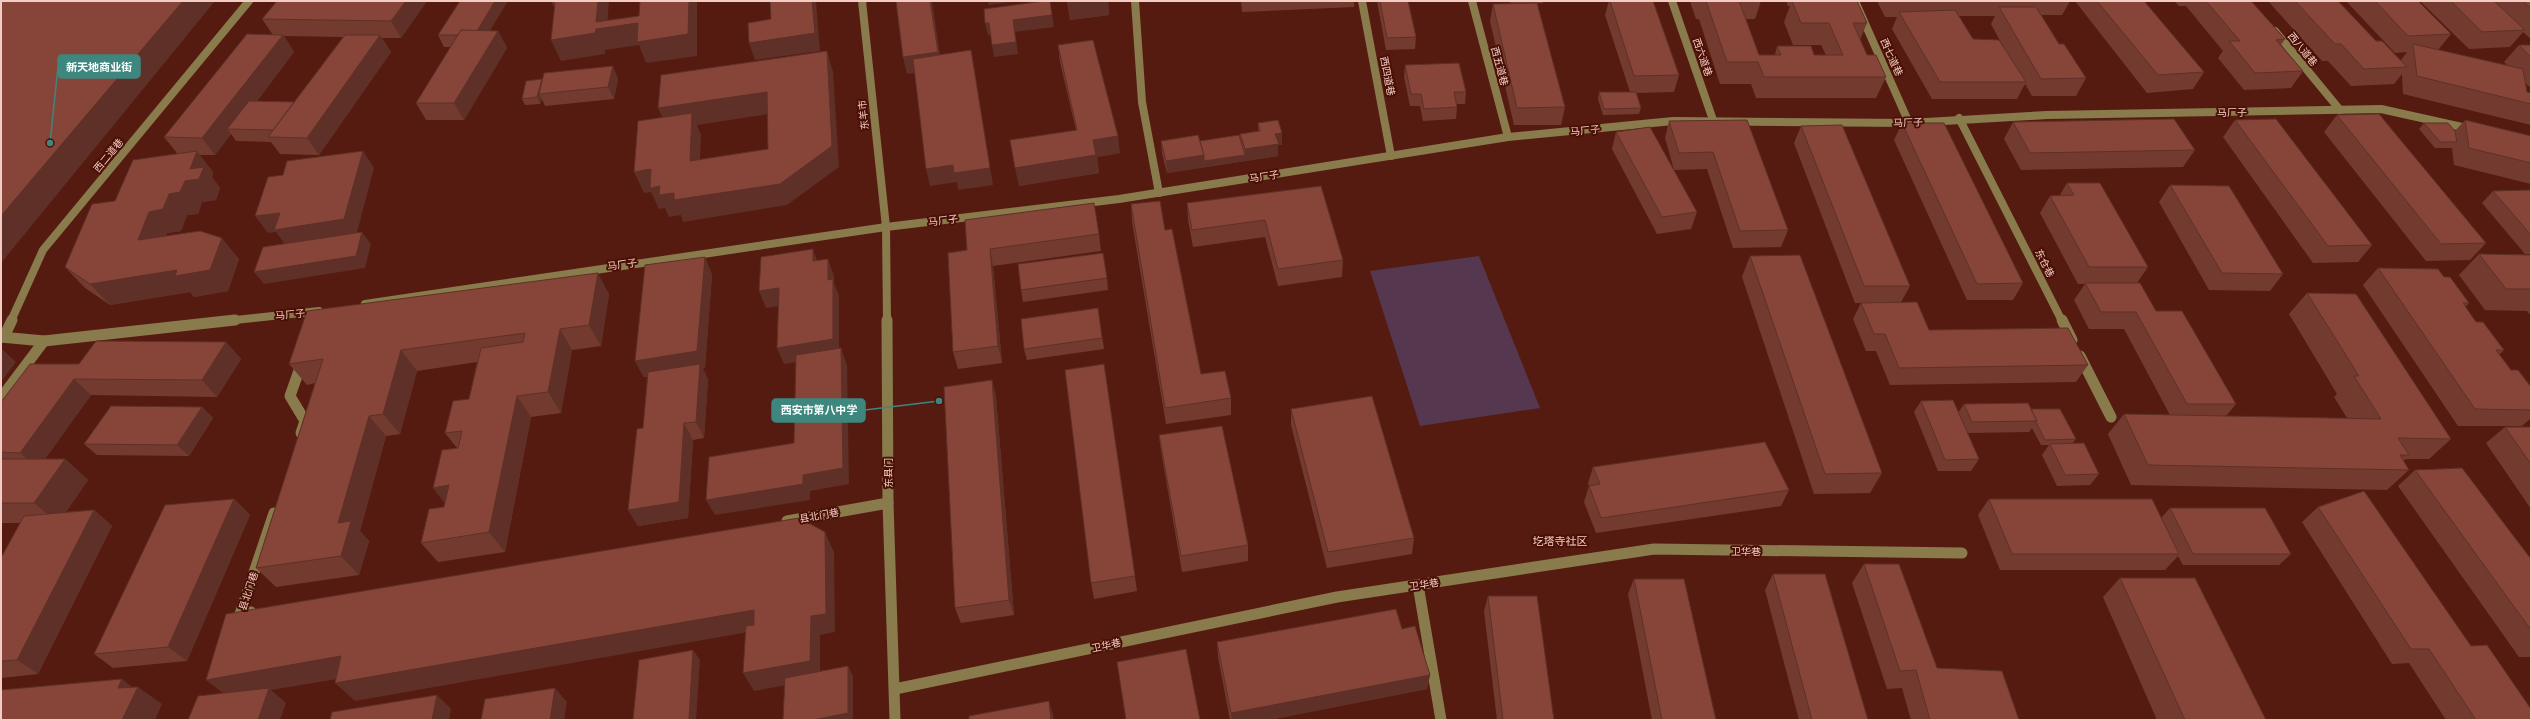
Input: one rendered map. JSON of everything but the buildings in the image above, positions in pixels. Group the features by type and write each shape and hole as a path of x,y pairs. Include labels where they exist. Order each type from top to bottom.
{"street":[{"name":"西二道巷","path":"2,337 43,250 249,1"},
{"name":"东羊市","path":"862,1 886,227"},
{"path":"1135,1 1142,102 1159,193"},
{"name":"西四道巷","path":"1362,1 1391,156"},
{"name":"西五道巷","path":"1472,1 1508,137"},
{"name":"西六道巷","path":"1672,1 1713,120"},
{"name":"西七道巷","path":"1855,1 1909,123"},
{"name":"西八道巷","path":"2270,25 2340,110"},
{"name":"马厂子","path":"352,306 612,266 886,227 1159,193 1508,137 1673,121 1713,120 1909,123 1959,118 2381,110 2478,131"},
{"name":"东仓巷","path":"1959,118 2111,417"},
{"name":"东县门","path":"886,227 888,503 895,720"},
{"name":"马厂子","path":"2,337 44,341 324,310 315,325"},
{"path":"1,398 44,341"},
{"path":"297,444 304,421 290,396 305,354"},
{"name":"县北门巷","path":"264,610 240,614 277,503"},
{"name":"县北门巷","path":"779,522 888,503"},
{"name":"卫华巷","path":"895,689 1337,597 1654,549 1962,553"},
{"path":"1418,585 1441,720"}],"shaded area":[{"path":"1479,256 1540,408 1420,426 1370,271"}],"place":[{"name":"新天地商业街","path":"50,143"},
{"name":"西安市第八中学","path":"939,401"}],"district":[{"name":"圪塔寺社区","path":"1560,541"}]}
